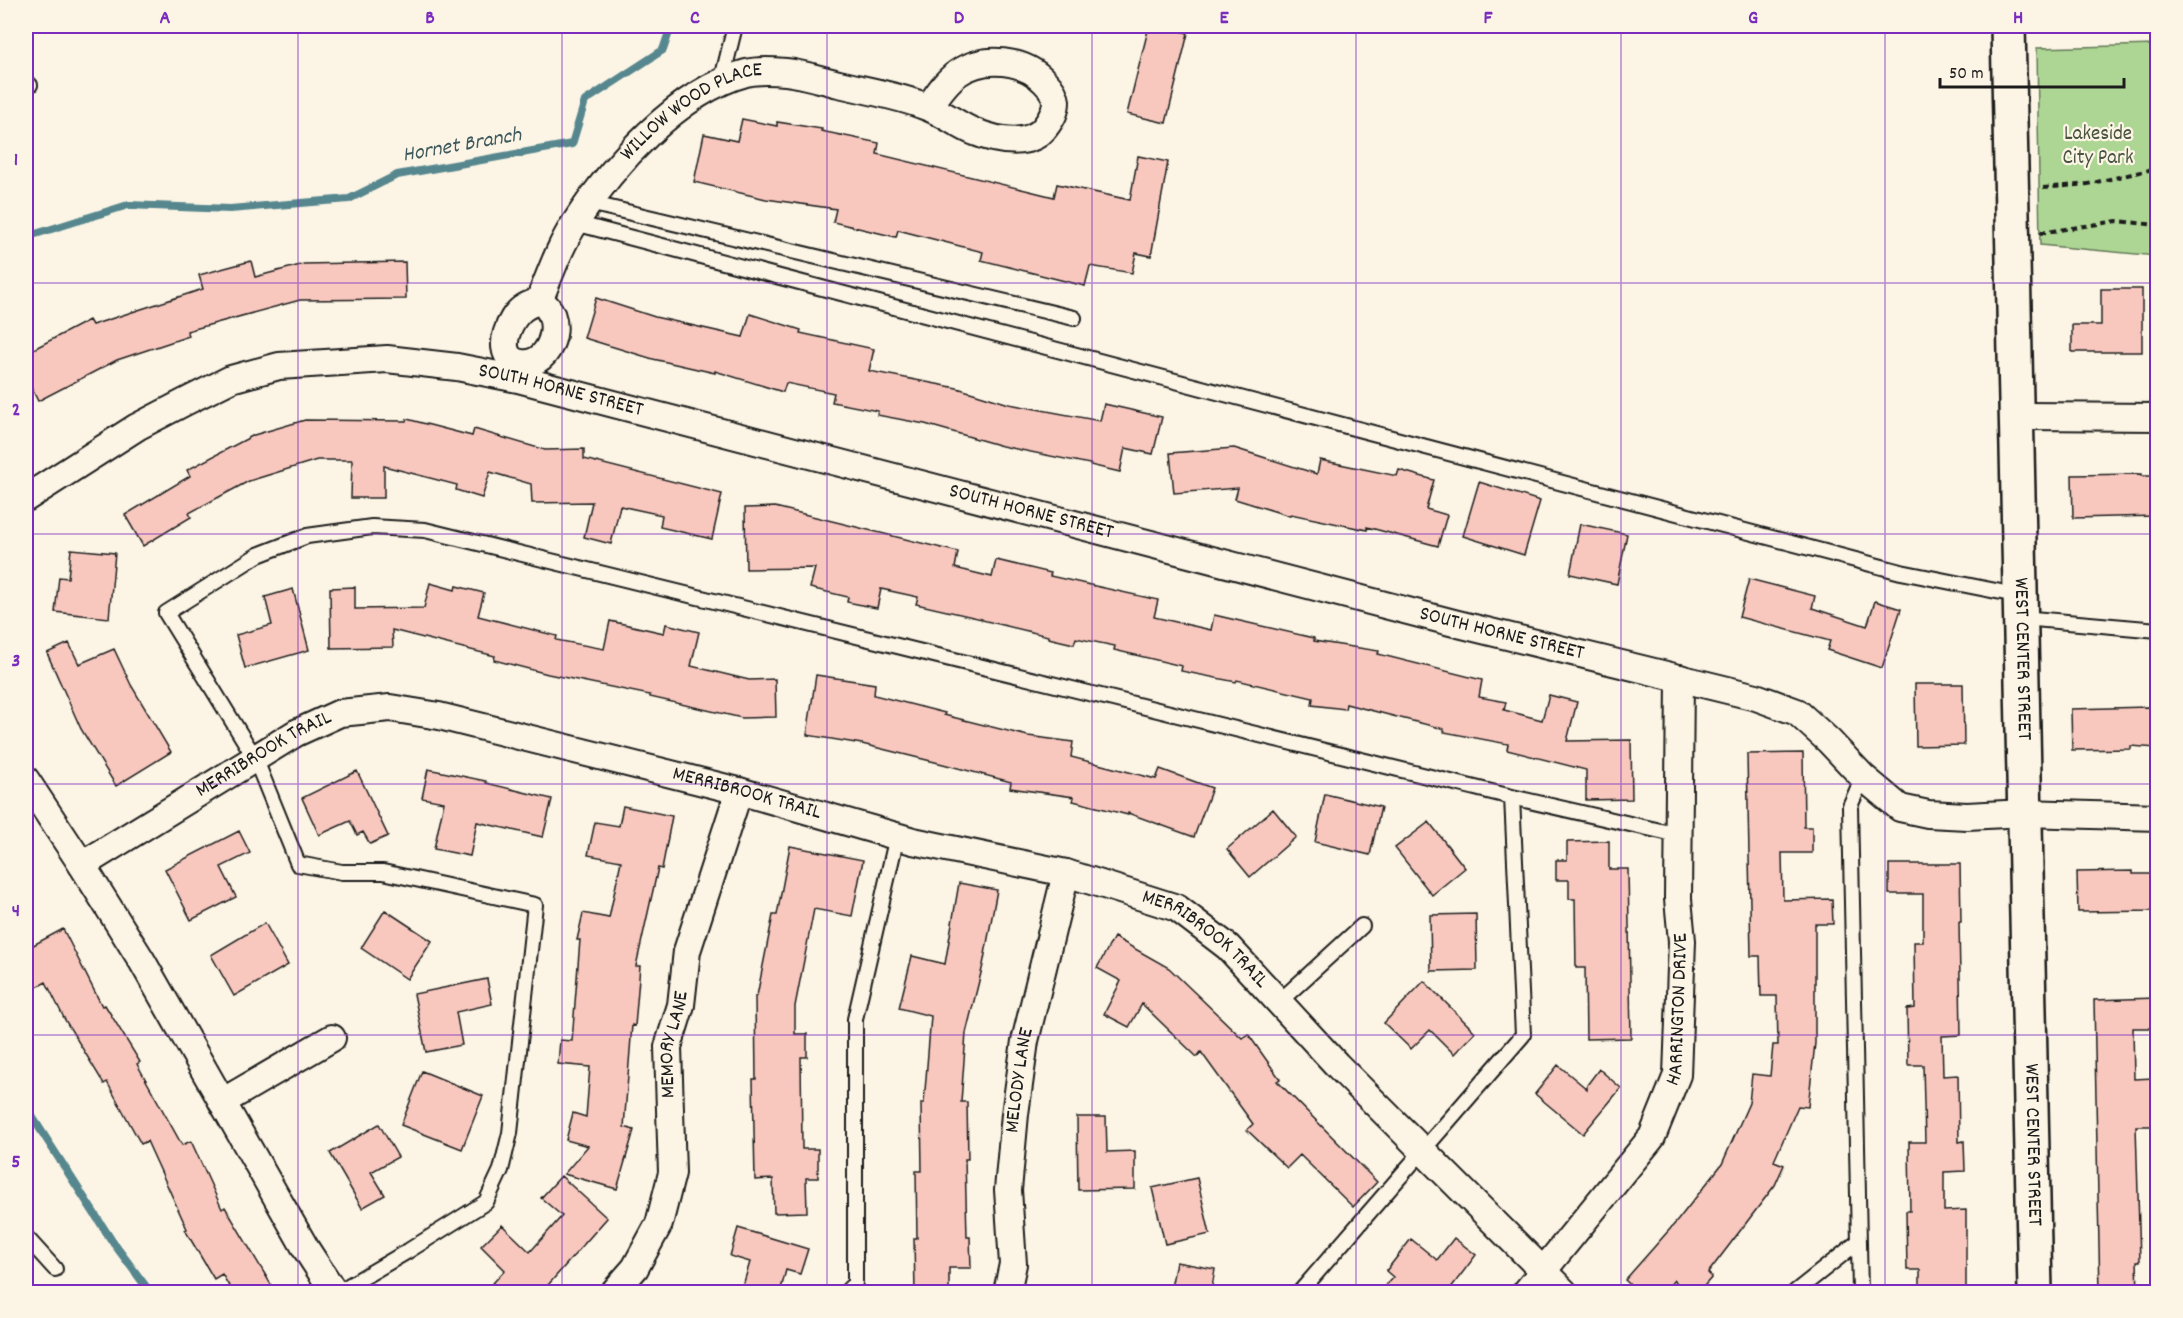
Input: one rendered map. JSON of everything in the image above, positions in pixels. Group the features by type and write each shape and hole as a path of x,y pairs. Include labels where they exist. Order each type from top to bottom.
{"street":[{"name":"WEST CENTER STREET","path":"2008,26 2035,1293"},
{"name":"WILLOW WOOD PLACE","path":"539,301 559,252 582,213 638,143 674,112 721,83 747,72 787,72 928,107 975,132 1007,140 1026,140 1042,132 1054,115 1056,101 1052,90 1037,73 1024,66 990,62 978,63 958,72 928,107"},
{"path":"539,301 544,303 552,318 553,336 546,353 537,362 519,371 508,357 504,347 508,330 515,315 523,308 539,301"},
{"name":"SOUTH HORNE STREET","path":"26,498 137,427 184,402 231,379 279,366 387,359 519,371 1454,623 1756,697 1797,712 1863,777 1900,808 1928,814 1967,816 2025,813 2157,817"},
{"path":"2017,416 2157,417"},
{"name":"HARRINGTON DRIVE","path":"1526,1293 1652,1137 1677,1075 1683,941 1678,899 1680,678"},
{"name":"MERRIBROOK TRAIL","path":"82,864 296,733 340,713 390,708 439,716 739,791 897,836 1066,873 1177,908 1228,947 1337,1065 1545,1271 1564,1293"},
{"path":"26,780 82,864 142,961 306,1249 334,1293"},
{"name":"MEMORY LANE","path":"614,1293 635,1268 658,1224 672,1173 668,1047 681,1005 687,951 739,791"},
{"name":"MELODY LANE","path":"1007,1293 1013,1264 1008,1190 1022,1062 1025,1041 1066,873"},
{"path":"222,1102 332,1038"}],"lane":[{"path":"721,83 735,26"},
{"path":"582,213 1074,318"},
{"path":"582,213 1901,572 2022,607 2157,630"},
{"path":"338,1293 486,1202 501,1170 510,1133 535,905 383,872 342,872 298,864 255,758 166,613 258,555 307,536 372,527 425,530 1678,835"},
{"path":"1860,1293 1850,806 1863,777"},
{"path":"1300,1293 1522,1035 1512,796"},
{"path":"846,1293 855,1283 855,1019 897,836"},
{"path":"1280,1001 1362,926"},
{"path":"26,1237 55,1269"},
{"path":"1795,1293 1858,1242"}],"path":[{"path":"2043,188 2088,184 2157,168"},
{"path":"2013,237 2117,221 2157,225"}],"green space":[{"name":"Lakeside City Park","path":"2157,45 2157,256 2040,245 2037,48"}],"building":[{"path":"1149,26 1188,33 1166,123 1127,114"},
{"path":"742,119 777,126 777,122 822,129 821,131 879,143 877,154 1054,197 1057,184 1130,200 1138,156 1168,162 1151,256 1136,253 1132,273 1090,266 1085,286 981,260 983,252 898,230 896,237 833,222 836,209 766,199 694,182 704,134 737,141"},
{"path":"251,261 255,277 304,264 405,262 406,299 300,300 187,331 189,336 117,360 38,401 26,377 26,353 89,320 92,325 203,289 199,275"},
{"path":"2101,289 2142,289 2142,352 2072,352 2072,325 2101,325"},
{"path":"596,298 655,317 743,337 750,314 801,330 800,333 874,349 869,371 957,388 1009,404 1100,421 1104,404 1162,417 1153,454 1125,448 1120,472 1002,446 925,424 877,415 878,411 832,402 834,393 786,383 783,392 715,371 715,373 653,359 584,338"},
{"path":"407,419 472,436 474,429 545,450 584,449 584,459 722,494 712,539 660,527 662,515 620,506 611,544 584,537 592,502 532,503 531,484 490,472 482,498 456,490 457,485 384,466 384,498 351,498 352,460 317,460 249,481 189,513 191,517 143,546 125,515 190,476 187,470 254,435 305,420 406,421"},
{"path":"1234,448 1317,474 1320,460 1397,476 1399,470 1434,480 1426,509 1447,515 1438,546 1367,527 1367,530 1291,514 1290,516 1235,499 1238,488 1174,493 1170,453"},
{"path":"2141,474 2141,476 2157,476 2157,516 2073,518 2072,475"},
{"path":"1479,482 1540,501 1524,555 1463,536"},
{"path":"775,507 958,552 955,568 992,577 996,560 1051,573 1050,576 1158,600 1154,617 1211,630 1214,615 1314,638 1314,641 1379,651 1378,654 1482,680 1479,697 1506,702 1504,710 1542,720 1549,695 1577,702 1567,741 1631,740 1632,799 1586,800 1586,770 1507,750 1508,744 1444,732 1444,729 1346,704 1345,709 1312,705 1313,698 1237,680 1236,682 1181,671 1182,666 1114,650 1115,646 1076,638 1074,644 1048,638 1048,636 982,619 916,604 918,597 881,589 877,608 847,602 848,597 810,588 815,568 746,569 745,508"},
{"path":"1580,524 1627,534 1617,584 1570,574"},
{"path":"71,549 115,553 109,618 55,612 59,577 68,578"},
{"path":"1749,579 1815,596 1812,608 1867,626 1875,601 1901,609 1882,668 1827,650 1830,641 1739,617"},
{"path":"430,583 455,590 456,586 484,593 478,616 557,636 556,640 604,649 610,621 664,633 666,624 699,632 691,666 749,680 775,679 776,717 742,718 650,697 650,695 548,674 494,660 495,656 392,630 393,647 331,648 330,588 355,587 355,609 424,608"},
{"path":"293,589 309,650 245,668 236,635 272,625 265,597"},
{"path":"69,643 79,664 114,649 131,685 171,752 116,786 81,729 47,653"},
{"path":"816,675 875,684 874,695 945,713 944,715 1028,736 1073,742 1071,757 1156,779 1160,769 1212,788 1194,837 1128,813 1128,815 1073,801 1074,797 1010,788 1011,782 943,764 862,744 807,735"},
{"path":"1915,684 1963,684 1964,745 1916,746"},
{"path":"2157,708 2157,748 2131,746 2131,749 2072,750 2071,709"},
{"path":"1803,753 1804,827 1812,827 1812,853 1782,853 1783,900 1832,899 1833,924 1815,924 1815,1043 1808,1107 1798,1106 1774,1161 1784,1165 1775,1185 1708,1273 1712,1277 1698,1293 1688,1293 1674,1280 1663,1293 1639,1293 1625,1280 1678,1220 1722,1164 1749,1103 1752,1074 1770,1076 1773,1045 1778,1045 1777,996 1761,996 1760,956 1751,956 1747,754"},
{"path":"428,769 486,781 486,783 552,799 543,837 477,822 470,856 434,849 444,802 422,798"},
{"path":"357,771 388,836 370,844 363,832 357,835 350,821 319,835 302,798"},
{"path":"1325,794 1381,807 1370,855 1315,842"},
{"path":"623,806 672,816 662,869 658,868 636,966 640,966 635,1026 632,1025 624,1127 634,1130 617,1189 564,1174 588,1146 566,1140 573,1113 586,1117 590,1067 558,1064 560,1040 572,1041 580,940 577,940 583,913 609,918 621,861 588,855 595,822 619,826"},
{"path":"1273,809 1296,837 1250,877 1227,849"},
{"path":"1429,822 1465,868 1432,895 1395,848"},
{"path":"239,831 250,853 221,867 236,897 191,920 165,869"},
{"path":"1609,841 1609,869 1628,869 1631,1038 1586,1039 1585,968 1576,968 1575,899 1569,899 1569,880 1556,880 1556,860 1567,860 1567,842"},
{"path":"790,846 863,860 852,916 814,909 795,1006 795,1034 807,1034 807,1057 801,1057 802,1149 818,1149 818,1178 806,1178 807,1212 774,1213 773,1179 755,1180 753,1079 756,1079 755,996 757,996 773,915 777,915"},
{"path":"1889,864 1960,864 1961,1035 1942,1036 1943,1076 1958,1075 1959,1142 1964,1141 1965,1171 1944,1172 1944,1211 1966,1210 1966,1293 1920,1293 1920,1270 1907,1270 1906,1211 1910,1211 1909,1142 1925,1142 1923,1065 1908,1065 1907,1009 1915,1008 1914,942 1923,942 1923,894 1889,894"},
{"path":"2133,871 2133,874 2157,874 2157,911 2078,912 2077,872"},
{"path":"959,883 997,890 983,965 966,1033 961,1102 967,1102 968,1159 965,1159 967,1237 970,1237 971,1268 949,1268 949,1293 915,1293 916,1171 922,1171 921,1103 924,1103 931,1016 899,1008 912,956 945,964"},
{"path":"385,910 432,941 407,979 361,948"},
{"path":"1476,914 1477,970 1431,971 1430,915"},
{"path":"265,923 288,965 234,996 211,955"},
{"path":"63,929 102,1006 105,1005 140,1062 137,1064 182,1145 191,1141 222,1209 225,1207 276,1293 233,1293 222,1274 214,1279 185,1230 187,1229 147,1141 141,1144 107,1082 104,1084 65,1020 46,982 26,993 26,949"},
{"path":"1114,937 1169,968 1242,1038 1248,1034 1280,1079 1277,1081 1377,1182 1353,1207 1300,1155 1287,1168 1247,1130 1253,1124 1201,1052 1197,1057 1142,1004 1129,1027 1104,1014 1121,981 1097,968"},
{"path":"487,979 492,1004 456,1012 462,1045 426,1052 414,994"},
{"path":"1424,981 1475,1032 1454,1054 1430,1030 1411,1049 1384,1023"},
{"path":"2157,998 2157,1028 2133,1028 2134,1079 2154,1078 2155,1126 2136,1126 2140,1261 2137,1261 2138,1293 2100,1293 2094,1000"},
{"path":"1558,1065 1587,1089 1587,1085 1599,1069 1621,1088 1583,1134 1535,1094"},
{"path":"422,1071 483,1096 462,1149 401,1125"},
{"path":"1077,1117 1106,1117 1107,1152 1135,1151 1135,1189 1078,1190"},
{"path":"379,1124 398,1157 371,1172 385,1195 362,1208 330,1153"},
{"path":"561,1176 607,1218 541,1293 484,1293 505,1270 481,1246 502,1225 530,1252 562,1216 541,1198"},
{"path":"1197,1178 1210,1234 1165,1244 1152,1188"},
{"path":"738,1228 808,1249 800,1274 786,1270 780,1293 752,1293 742,1289 750,1262 730,1256"},
{"path":"1454,1238 1476,1255 1447,1293 1379,1293 1393,1277 1386,1271 1411,1239 1437,1260"},
{"path":"1176,1262 1215,1269 1211,1293 1170,1293"}],"waterway":[{"name":"Hornet Branch","path":"26,237 128,205 230,209 349,199 397,175 572,144 585,101 663,50 671,26"},
{"path":"26,1103 33,1118 112,1241 150,1292"}]}
